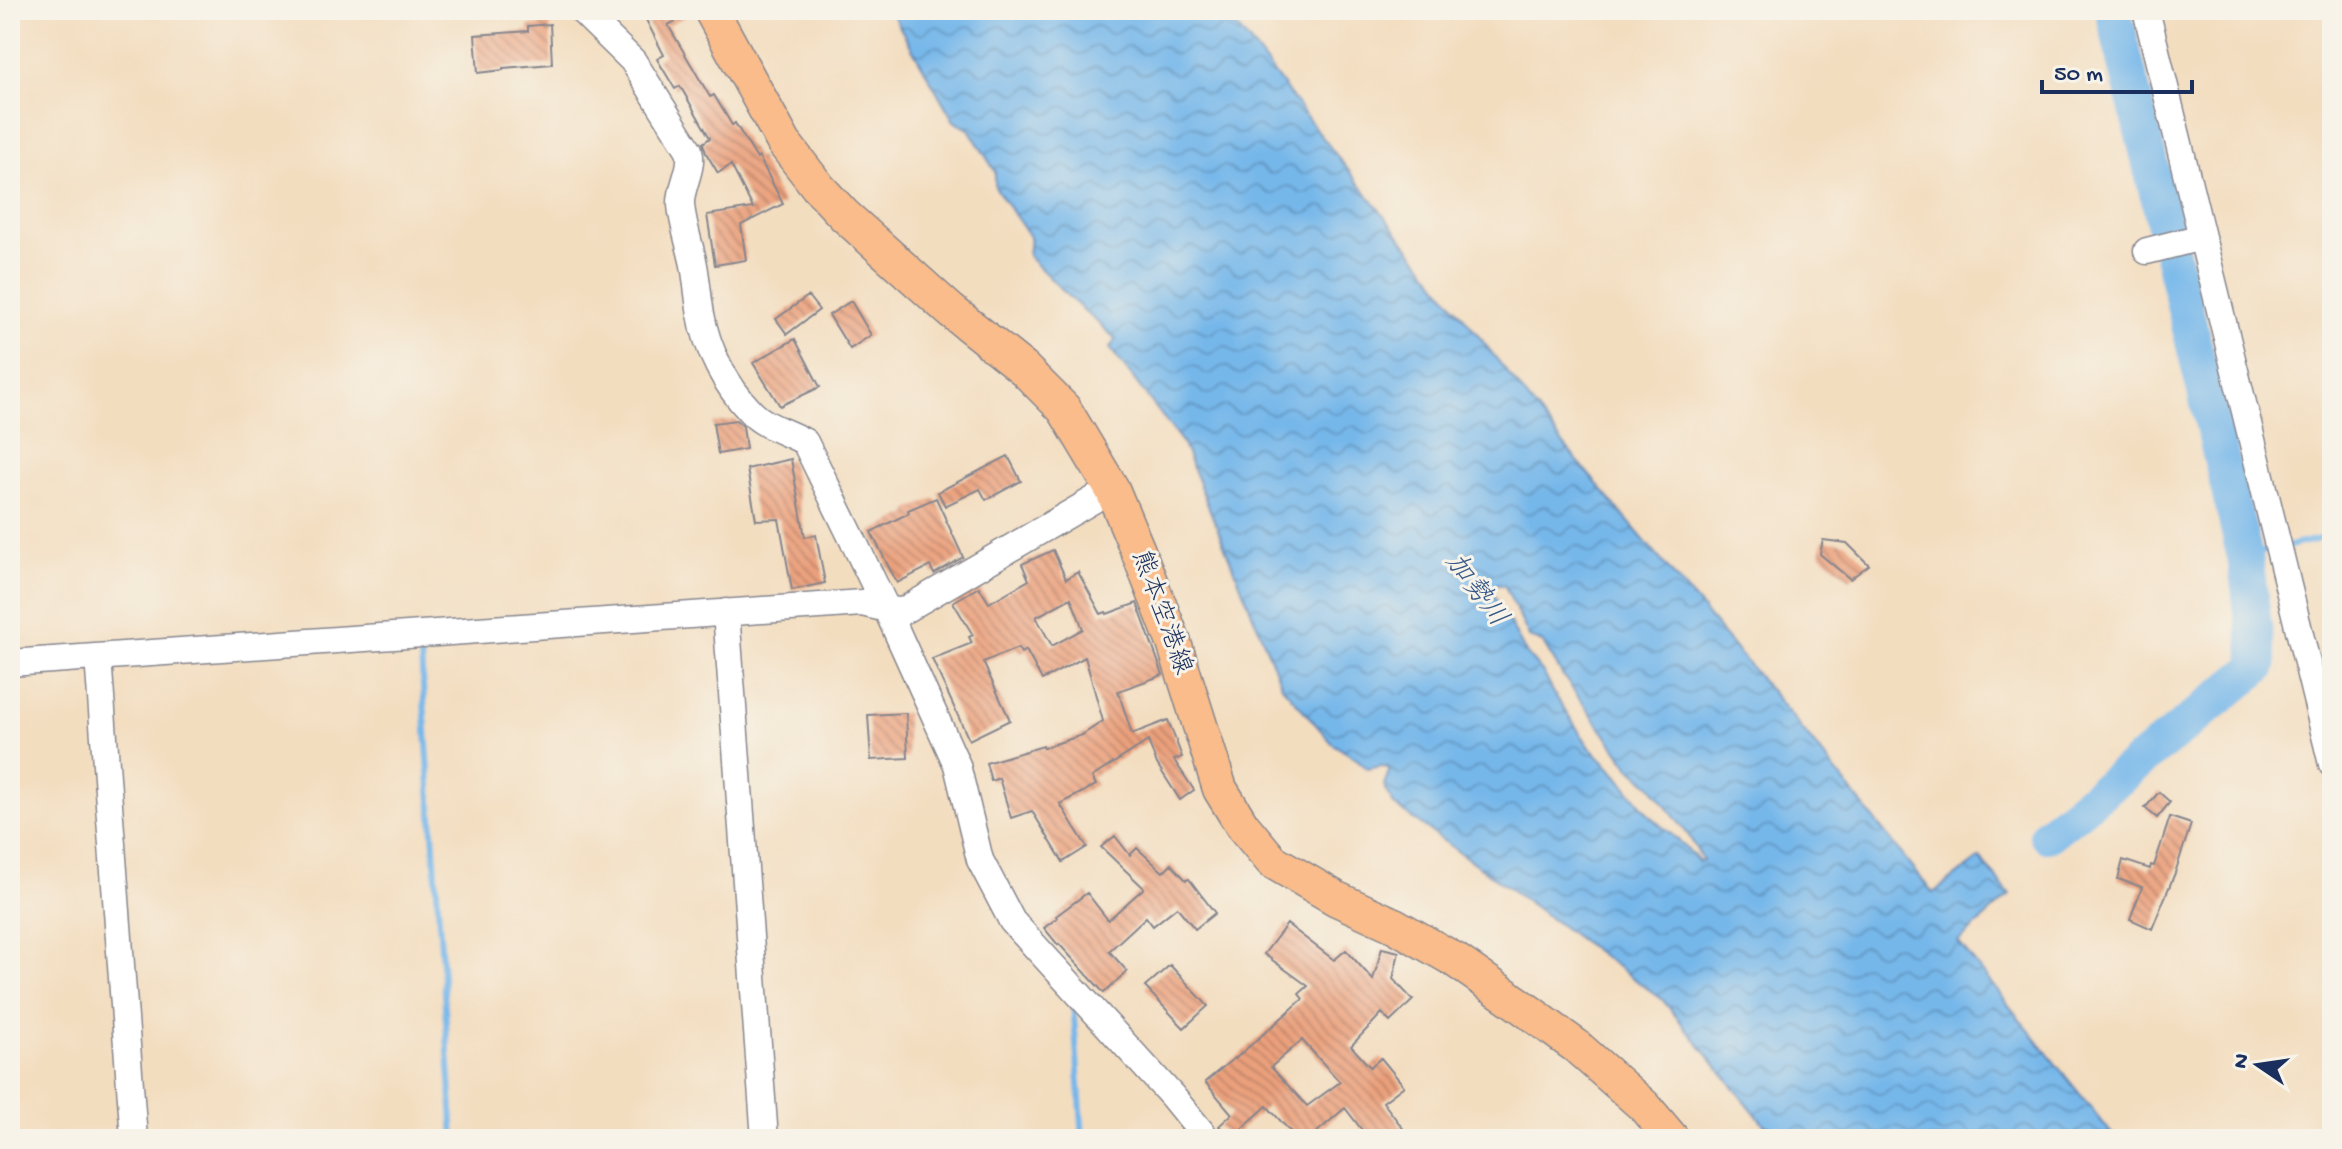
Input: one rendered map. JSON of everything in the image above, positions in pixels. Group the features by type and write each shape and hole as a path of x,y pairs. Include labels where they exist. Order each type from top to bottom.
{"main road":[{"name":"熊本空港線","path":"711,10 784,143 818,187 844,215 950,310 1024,369 1064,409 1112,489 1174,643 1220,789 1242,825 1272,861 1337,899 1394,925 1455,960 1576,1046 1644,1106 1672,1139"}],"street":[{"path":"581,10 633,61 689,150 691,159 681,196 683,221 710,351 752,413 765,423 805,442 887,610 957,765 980,860 1012,921 1172,1096 1207,1139"},
{"path":"2146,10 2199,237 2332,764"},
{"path":"2147,251 2199,237"},
{"path":"10,663 862,603 901,612 1112,489"},
{"path":"726,612 765,1139"},
{"path":"98,657 134,1139"},
{"path":"1644,1106 1641,1119 1654,1139"}],"water":[{"name":"加勢川","path":"890,10 1224,12 1565,446 1785,708 1933,893 1980,858 2010,895 1958,942 2116,1139 1776,1139 1662,999 1394,805 1384,785 1390,769 1382,766 1367,769 1333,744 1282,686 1182,442 1110,348 1116,339 1028,256 1030,237 995,187 995,171 969,129 954,121","holes":["1497,584 1505,586 1529,637 1543,643 1563,676 1629,766 1651,786 1689,836 1703,861 1699,862 1651,817 1589,746 1544,674 1526,653 1507,618 1500,612 1493,590"]}],"building":[{"path":"641,10 691,10 692,13 668,25 710,97 714,95 732,125 735,123 757,159 759,157 783,204 741,225 746,260 715,265 707,215 753,208 731,165 718,173 706,153 703,143 710,138 680,86 675,89 657,59 664,55"},
{"path":"550,24 552,64 478,73 475,35 528,31 528,26"},
{"path":"808,296 819,310 787,334 776,319"},
{"path":"851,301 871,335 850,349 829,315"},
{"path":"795,339 820,387 780,406 753,363"},
{"path":"736,420 743,426 746,449 718,454 713,423"},
{"path":"1008,456 1021,481 986,500 980,489 945,506 938,492"},
{"path":"791,459 805,537 816,535 825,583 792,590 779,519 756,520 747,469"},
{"path":"936,498 963,557 934,574 930,566 897,583 871,532"},
{"path":"1823,540 1847,543 1869,565 1850,579 1820,554"},
{"path":"1053,550 1066,579 1078,572 1101,614 1137,603 1163,675 1118,691 1132,734 1168,720 1182,757 1174,760 1194,790 1180,800 1157,764 1148,741 1092,777 1096,785 1060,804 1087,847 1063,862 1032,811 1011,818 999,778 991,781 986,763 1082,735 1103,721 1085,657 1042,680 1026,650 1021,653 1018,648 983,662 1010,720 969,740 932,659 972,643 969,637 973,635 953,602 979,587 989,603 1029,580 1022,564","holes":["1071,598 1083,629 1052,646 1036,617"]},
{"path":"906,713 908,758 871,760 868,715"},
{"path":"2159,792 2170,802 2157,818 2145,808"},
{"path":"2170,817 2191,824 2152,929 2130,919 2142,887 2118,879 2123,860 2150,869 2151,865 2154,866"},
{"path":"1115,836 1130,855 1137,848 1163,872 1171,864 1186,880 1189,879 1215,913 1195,929 1177,907 1153,926 1146,917 1109,951 1127,971 1104,993 1044,928 1087,893 1108,920 1144,888 1101,847"},
{"path":"1287,924 1334,960 1346,950 1373,980 1382,948 1399,952 1393,979 1413,1000 1390,1022 1382,1013 1351,1046 1370,1067 1381,1058 1404,1086 1383,1102 1411,1139 1369,1139 1345,1108 1309,1139 1297,1139 1267,1106 1230,1139 1219,1126 1232,1114 1205,1082 1303,999 1299,994 1308,986 1264,954","holes":["1302,1040 1340,1082 1307,1106 1271,1067"]},
{"path":"1170,965 1208,1006 1184,1028 1145,987"}],"waterway":[{"path":"2047,835 2259,666 2245,557 2113,10"},
{"path":"2285,547 2332,536"},
{"path":"2245,557 2274,549"},
{"path":"420,642 454,1139"},
{"path":"1073,1003 1083,1139"}]}
